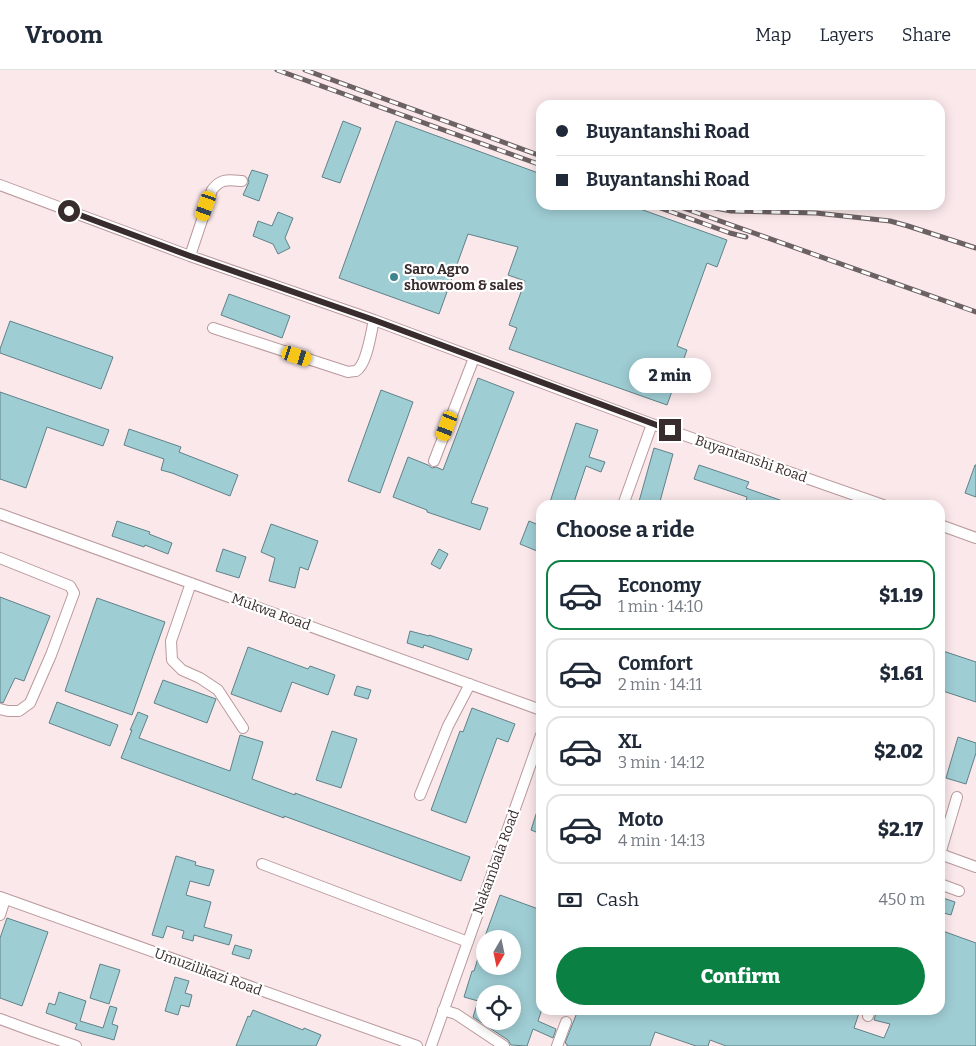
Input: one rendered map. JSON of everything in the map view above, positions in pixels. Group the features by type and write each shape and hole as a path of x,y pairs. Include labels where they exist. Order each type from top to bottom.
{"street":[{"path":"190,256 212,190 216,184 225,180 242,181"},
{"name":"Buyantanshi Road","path":"0,185 190,256 374,320 652,424 868,500"},
{"path":"214,328 348,372 356,371 362,366 374,320"},
{"path":"434,461 474,358"},
{"path":"625,500 652,424"},
{"name":"Mukwa Road","path":"0,514 536,708"},
{"path":"945,527 976,538"},
{"path":"0,558 70,586 74,593 51,655 30,703 20,711 8,712 0,709"},
{"path":"191,583 171,641 172,660 182,670 200,678 218,690 243,728"},
{"path":"420,795 448,726 470,684"},
{"name":"Nakambala Road","path":"430,1046 536,749"},
{"path":"945,837 957,797"},
{"path":"945,856 976,867"},
{"path":"262,864 468,942"},
{"path":"945,886 959,891"},
{"path":"0,915 3,898"},
{"name":"Umuzilikazi Road","path":"3,898 417,1046"},
{"path":"443,1010 456,1014 504,1046"},
{"path":"0,1019 76,1046"},
{"path":"556,1046 566,1022"}],"shaded area":[{"path":"0,70 976,70 976,1046 0,1046"}],"building":[{"path":"343,121 361,128 340,183 322,177"},
{"path":"396,121 536,172 536,210 643,210 727,240 717,267 707,263 677,346 687,350 667,405 509,349 517,328 509,325 525,281 508,275 518,247 468,234 439,314 339,278"},
{"path":"252,170 268,175 259,201 243,195"},
{"path":"278,212 293,218 285,238 290,248 278,254 273,244 253,236 258,221 272,226"},
{"path":"229,294 290,316 282,338 221,315"},
{"path":"10,321 113,357 101,389 0,353"},
{"path":"478,378 514,392 471,503 488,508 480,530 427,512 427,510 393,497 408,457 432,468 436,467 443,470"},
{"path":"381,390 413,402 380,493 348,481"},
{"path":"0,392 109,430 103,446 47,427 26,488 0,479"},
{"path":"576,423 598,430 589,457 605,462 601,472 586,466 575,500 551,500"},
{"path":"129,429 181,447 179,452 238,475 230,496 161,470 164,459 124,445"},
{"path":"654,448 673,454 660,500 639,500"},
{"path":"699,465 749,482 746,488 780,500 746,500 747,497 694,479"},
{"path":"976,465 976,497 965,493"},
{"path":"117,521 150,532 149,534 172,543 168,554 145,545 144,547 112,536"},
{"path":"529,521 536,524 536,551 520,544"},
{"path":"271,524 318,541 308,570 300,567 295,588 269,581 275,558 261,552"},
{"path":"223,549 246,557 239,578 216,571"},
{"path":"439,549 448,554 440,569 431,564"},
{"path":"0,597 50,616 24,681 15,678 3,703 0,702"},
{"path":"97,598 165,622 132,715 65,691"},
{"path":"410,631 472,649 468,660 424,645 423,648 407,643"},
{"path":"248,647 308,669 310,666 335,675 328,695 292,682 281,712 231,694"},
{"path":"945,652 976,662 976,702 945,692"},
{"path":"163,680 216,699 207,723 154,703"},
{"path":"357,686 371,690 368,699 354,695"},
{"path":"57,702 118,725 110,746 49,723"},
{"path":"472,708 515,724 508,742 497,738 466,823 431,810 460,731 463,732"},
{"path":"138,712 148,716 139,738 230,771 240,735 263,742 252,779 470,857 461,881 121,758"},
{"path":"332,731 357,739 341,788 316,780"},
{"path":"958,737 976,743 976,753 966,784 946,778"},
{"path":"536,814 536,832 531,830"},
{"path":"176,856 196,862 195,865 214,870 209,886 190,881 186,895 211,902 204,927 232,935 229,945 194,935 193,941 182,938 184,931 167,926 163,938 152,935"},
{"path":"500,895 536,908 536,1015 540,1015 538,1021 556,1029 553,1038 533,1029 527,1046 511,1045 508,1040 493,1030 521,1030 521,985 476,985 476,1000 464,997 472,971 474,971 476,965 476,975 521,975 521,930 487,930"},
{"path":"945,899 955,902 951,915 945,913"},
{"path":"7,918 48,932 22,1006 0,998 0,938"},
{"path":"945,932 976,943 976,1046 726,1046 710,1040 708,1046 696,1046 655,1032 650,1046 567,1046 565,1043 576,1015 858,1015 854,1028 884,1038 890,1024 874,1020 876,1015 945,1015"},
{"path":"235,945 252,950 249,959 232,954"},
{"path":"100,964 120,970 109,1004 90,998"},
{"path":"175,977 189,981 185,993 192,995 189,1007 181,1005 178,1015 165,1011"},
{"path":"59,992 86,1001 80,1021 103,1028 110,1006 117,1008 112,1024 118,1026 114,1040 75,1029 77,1024 46,1013 49,1003 55,1005"},
{"path":"476,1007 476,1019 473,1017"},
{"path":"253,1010 303,1030 304,1028 321,1035 316,1046 236,1046 248,1016 250,1017"}],"railway":[{"path":"277,70 536,163"},
{"path":"305,70 536,154"},
{"path":"666,210 746,237"},
{"path":"689,210 976,312"},
{"path":"726,210 816,213 890,221 976,248"}],"place":[{"name":"Saro Agro showroom & sales","path":"394,277"}],"route":[{"path":"69,211 190,256 374,320 670,430"}]}
